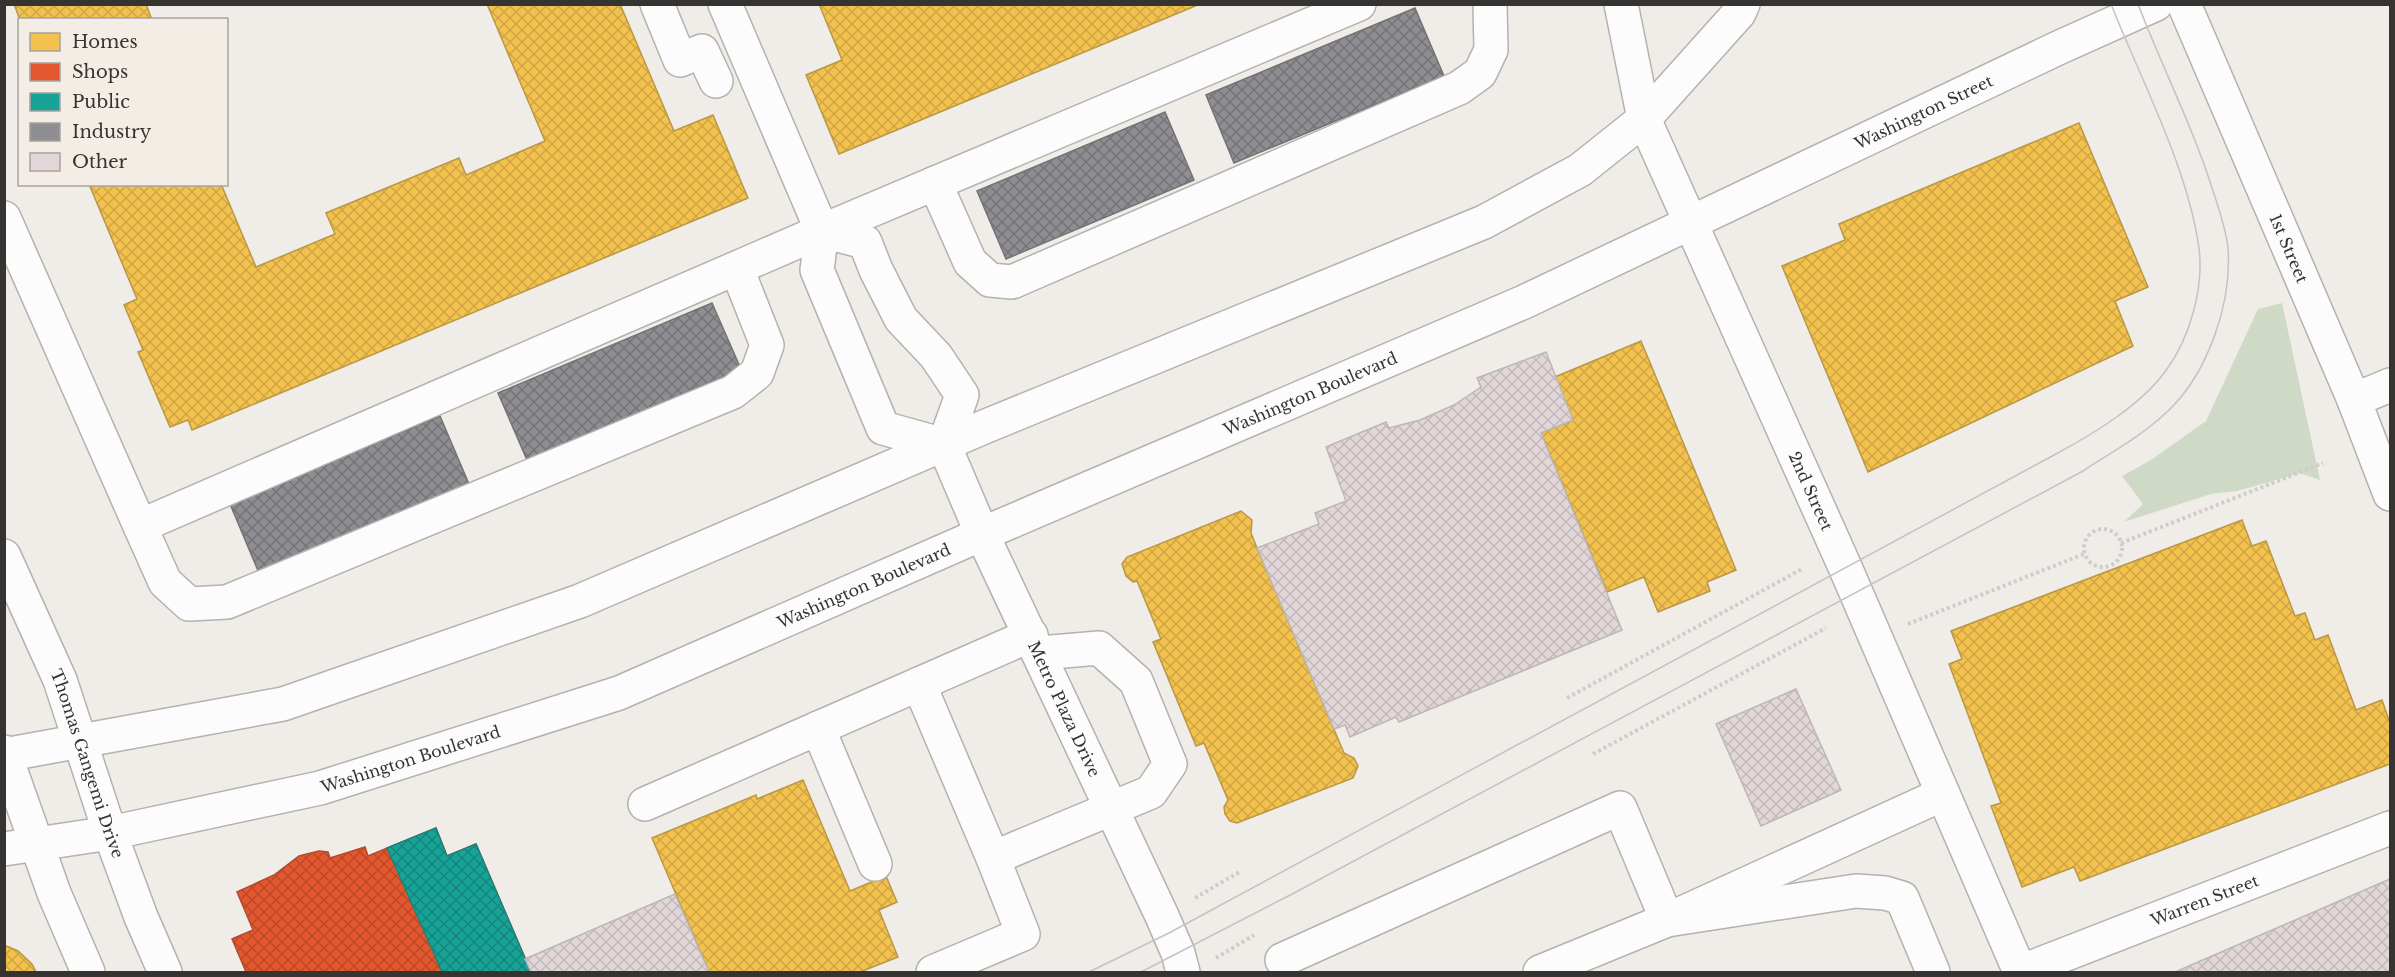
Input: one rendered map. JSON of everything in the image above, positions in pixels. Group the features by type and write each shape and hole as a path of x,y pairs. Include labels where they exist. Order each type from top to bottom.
{"street":[{"path":"657,4 680,60 702,51 716,81"},
{"path":"725,4 822,231 817,270 883,429 944,445"},
{"path":"140,526 822,231 1359,4"},
{"path":"935,183 970,262 990,280 1012,282 1459,88 1480,73 1491,50 1490,4"},
{"name":"2nd Street","path":"1621,4 1644,119 1841,559 2020,972"},
{"path":"88,972 58,903 5,754 283,704 580,600 944,445 1484,222 1580,170 1644,119 1739,13 1743,4"},
{"name":"Washington Street","path":"1691,224 2058,48 2156,4"},
{"name":"1st Street","path":"2184,4 2354,400 2391,494"},
{"path":"4,218 165,582 189,604 227,602 733,392 757,373 767,345 737,269"},
{"name":"Washington Boulevard","path":"4,849 110,833 320,788 619,693 982,534 1524,302 1691,224"},
{"path":"822,231 865,242 876,270 901,319 936,356 962,395 944,445"},
{"path":"2354,400 2391,385"},
{"name":"Metro Plaza Drive","path":"944,445 982,534 1174,943 1183,972"},
{"name":"Thomas Gangemi Drive","path":"4,556 60,680 110,833 138,909 165,972"},
{"path":"645,804 919,684 1035,644 1099,648 1137,681 1170,764 1152,792 993,858"},
{"path":"919,684 1023,934 933,972"},
{"path":"818,728 875,864"},
{"path":"1540,972 1667,920 1942,794"},
{"path":"1282,960 1620,808 1667,920"},
{"name":"Warren Street","path":"2020,972 2391,828"},
{"path":"1667,920 1856,891 1885,893 1902,898 1934,972"}],"path":[{"path":"2121,543 2323,463"},
{"path":"2104,528 2115,533 2121,543 2122,550 2116,562 2104,568 2092,564 2084,554 2084,542 2087,536 2097,529 2104,528"},
{"path":"1907,624 2084,554"},
{"path":"1567,698 1802,569"},
{"path":"1593,754 1826,628"},
{"path":"1189,901 1241,871"},
{"path":"1214,959 1258,932"}],"green space":[{"path":"2282,303 2320,480 2300,473 2237,491 2211,494 2124,522 2143,504 2122,476 2151,460 2206,421 2258,309"}],"building: Homes":[{"path":"14,4 146,4 151,18 19,18"},
{"path":"487,4 620,4 674,131 713,115 748,198 192,430 188,420 170,427 138,352 143,350 124,305 137,299 90,186 222,186 256,267 335,234 326,213 459,158 466,175 545,141"},
{"path":"819,4 1200,4 839,154 806,75 842,60"},
{"path":"2079,123 2148,287 2115,301 2133,346 1868,472 1782,266 1845,240 1839,224"},
{"path":"1641,341 1736,570 1707,582 1710,591 1658,612 1644,577 1607,592 1541,433 1573,420 1555,377"},
{"path":"1241,511 1252,520 1251,533 1344,753 1354,758 1358,766 1353,778 1237,823 1230,821 1225,814 1224,807 1228,800 1204,743 1196,746 1153,642 1161,639 1137,581 1133,582 1126,576 1122,564 1127,557"},
{"path":"2242,520 2252,546 2266,541 2295,616 2305,613 2315,640 2328,635 2356,710 2382,700 2390,723 2390,764 2080,881 2074,867 2022,887 1991,806 2001,803 1949,664 1962,659 1951,631"},
{"path":"803,780 850,891 886,876 897,902 879,910 898,957 860,972 709,972 652,838 756,795 757,799"},
{"path":"4,945 18,951 32,964 36,972 4,972"}],"building: Shops":[{"path":"436,828 447,856 476,844 531,972 246,972 232,939 253,930 237,892 274,875 299,856 319,851 328,852 330,858 365,847 368,856"}],"building: Public":[{"path":"436,828 447,856 476,844 531,972 442,972 387,848"}],"building: Industry":[{"path":"1415,8 1444,76 1234,163 1206,95"},
{"path":"1165,112 1194,180 1006,259 977,191"},
{"path":"712,303 741,369 527,460 498,393"},
{"path":"440,416 469,484 259,573 230,504"}],"building: Other":[{"path":"1546,352 1573,420 1541,433 1622,630 1399,722 1396,717 1350,737 1345,725 1334,729 1257,548 1319,524 1315,513 1346,501 1326,447 1386,422 1389,428 1420,420 1454,405 1481,387 1477,378"},
{"path":"1796,689 1841,790 1761,826 1716,724"},
{"path":"2390,879 2390,972 2175,972"},
{"path":"675,894 709,972 531,972 525,959"}],"tram line":[{"path":"1089,972 1169,933 2056,454 2116,418 2144,395 2167,369 2189,327 2197,295 2199,248 2185,187 2174,156 2111,4"},
{"path":"1141,972 1296,892 2083,471 2138,436 2168,411 2195,377 2214,336 2226,291 2228,248 2222,219 2205,167 2138,4"}]}
